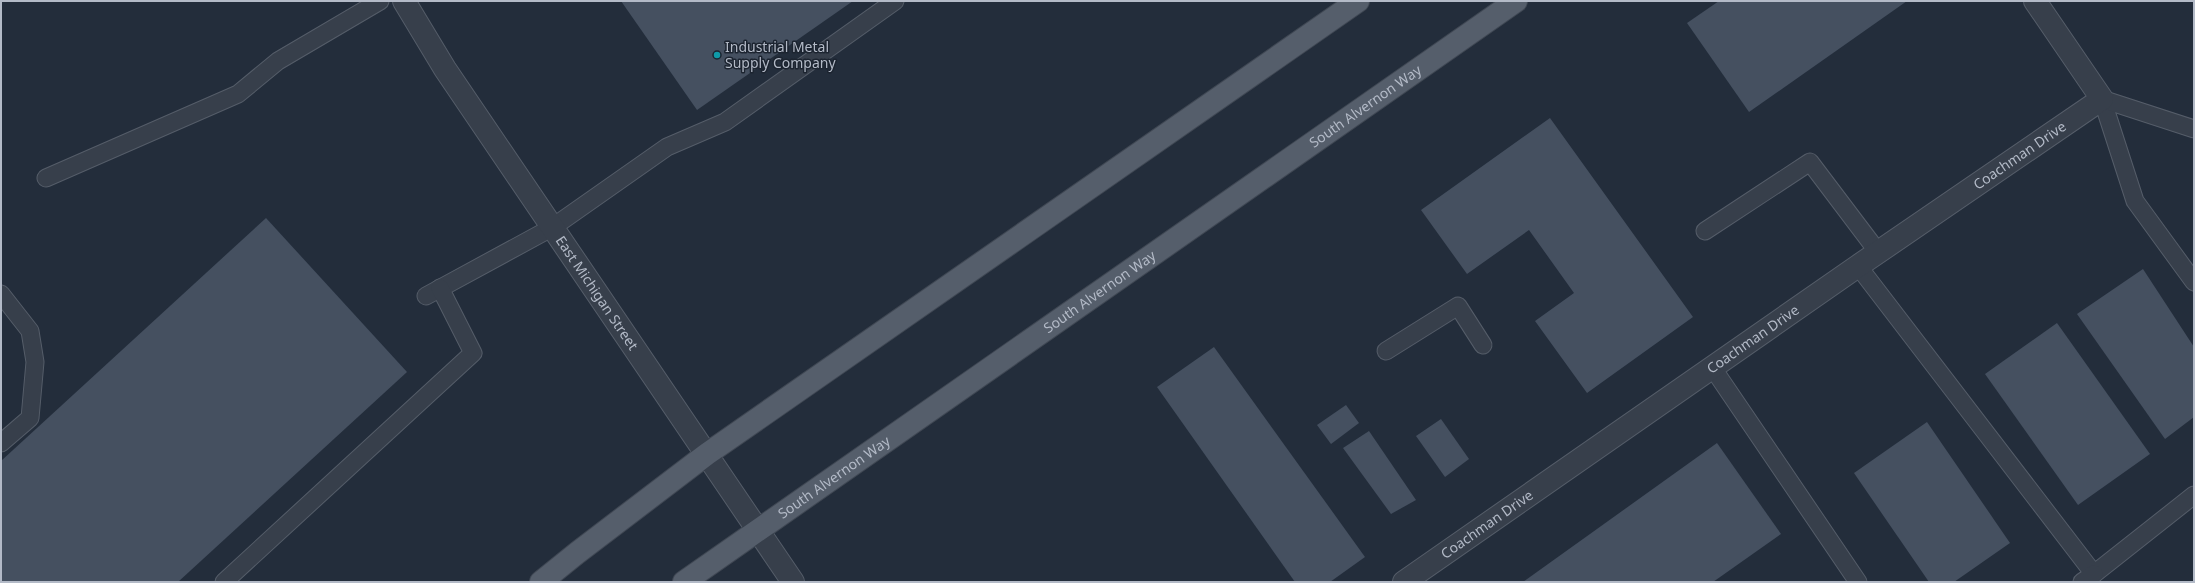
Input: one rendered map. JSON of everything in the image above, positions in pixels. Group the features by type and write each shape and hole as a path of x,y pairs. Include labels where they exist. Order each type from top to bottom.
{"main road":[{"path":"541,582 707,454 1358,1"},
{"name":"South Alvernon Way","path":"684,582 1516,1"}],"street":[{"name":"East Michigan Street","path":"404,1 445,70 793,582"},
{"path":"2035,1 2102,99"},
{"name":"Coachman Drive","path":"1404,582 1878,252 2102,99"}],"lane":[{"path":"46,178 238,94 278,61 380,1"},
{"path":"224,582 473,353 433,292 553,227 667,147 725,122 895,1"},
{"path":"2102,99 2194,129"},
{"path":"2102,99 2135,201 2194,282"},
{"path":"1705,231 1810,162 1878,252"},
{"path":"1858,266 2088,578 2194,495"},
{"path":"1,294 30,331 36,362 30,418 1,443"},
{"path":"1386,351 1458,306 1483,345"},
{"path":"1712,367 1858,582"}],"building":[{"name":"Industrial Metal Supply Company","path":"621,1 853,1 697,110"},
{"path":"1719,1 1907,1 1749,112 1687,23"},
{"path":"1550,118 1693,317 1587,393 1535,321 1574,293 1529,230 1467,274 1421,210"},
{"path":"266,218 407,372 178,582 1,582 1,461"},
{"path":"2143,269 2194,347 2194,417 2165,439 2077,314"},
{"path":"2057,323 2150,454 2078,505 1985,374"},
{"path":"1214,347 1365,557 1330,582 1295,582 1157,387"},
{"path":"1346,405 1359,423 1331,444 1317,425"},
{"path":"1441,419 1469,459 1445,477 1416,436"},
{"path":"1927,422 2010,543 1954,582 1929,582 1854,473"},
{"path":"1369,431 1416,500 1391,514 1343,448"},
{"path":"1717,443 1781,534 1713,582 1523,582"}],"place":[{"name":"Industrial Metal Supply Company","path":"717,55"}]}
